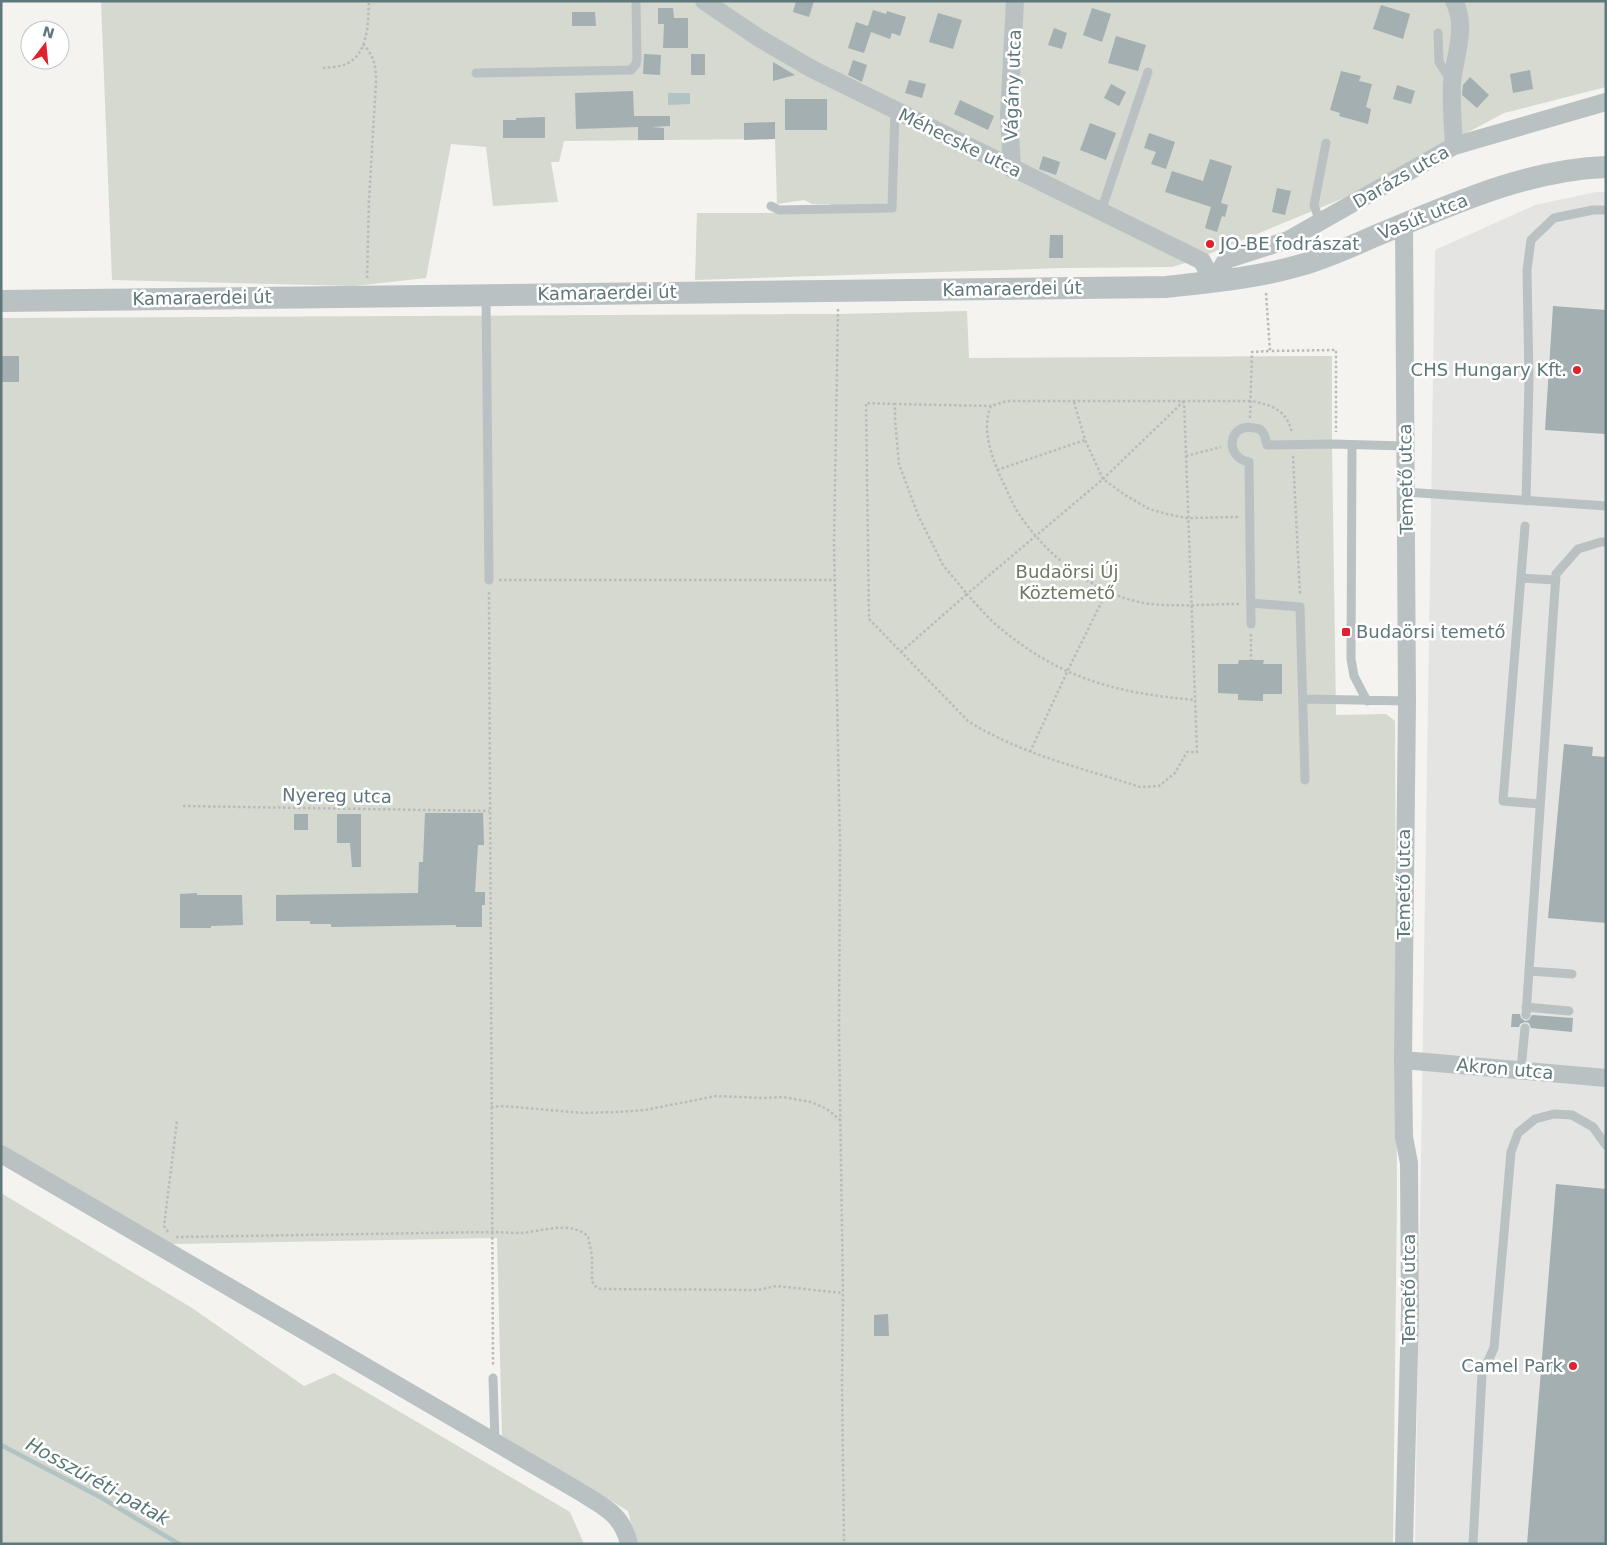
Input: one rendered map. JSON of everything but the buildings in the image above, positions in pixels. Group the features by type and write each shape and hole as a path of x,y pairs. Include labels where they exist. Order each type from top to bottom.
{"street":[{"name":"Méhecske utca","path":"704,1 759,38 812,69 1012,169 1202,260 1213,282"},
{"name":"Vágány utca","path":"1012,169 1009,115 1016,1"},
{"path":"1454,1 1460,13 1460,34 1452,84 1454,146"},
{"name":"Darázs utca","path":"1213,282 1226,260 1288,240 1454,146 1606,102"},
{"name":"Vasút utca","path":"1213,282 1265,274 1300,266 1503,186 1535,177 1606,167"},
{"name":"Temető utca","path":"1404,224 1407,701 1403,1060 1404,1138 1409,1164 1410,1312 1404,1544"},
{"name":"Kamaraerdei út","path":"1,301 1157,287 1213,282"},
{"name":"Akron utca","path":"1403,1060 1606,1078"},
{"path":"1,1154 612,1512 623,1526 629,1544"}],"lane":[{"path":"476,73 631,70 636,64 637,59 636,1"},
{"path":"1438,33 1439,62 1452,84"},
{"path":"1101,210 1148,72"},
{"path":"771,206 779,210 892,208 895,111"},
{"path":"1320,222 1314,204 1326,143"},
{"path":"1526,501 1529,380 1527,270 1530,240 1554,218 1593,210 1606,210"},
{"path":"486,295 489,580"},
{"path":"1251,624 1249,462 1239,458 1232,444 1236,433 1244,427 1257,428 1263,432 1267,445 1405,446"},
{"path":"1352,445 1351,659 1354,676 1367,700"},
{"path":"1406,492 1606,506"},
{"path":"1525,526 1503,801 1540,804"},
{"path":"1569,1011 1526,1011 1556,574 1578,549 1606,542"},
{"path":"1521,578 1556,580"},
{"path":"1251,604 1300,607 1305,780"},
{"path":"1304,699 1407,701"},
{"path":"1529,971 1572,974"},
{"path":"1521,1069 1525,1028"},
{"path":"1474,1544 1482,1374 1494,1348 1511,1152 1518,1133 1535,1119 1554,1114 1572,1115 1593,1127 1606,1145"},
{"path":"493,1378 494,1442"}],"path":[{"path":"323,68 345,65 356,58 366,36 369,1"},
{"path":"363,44 370,51 376,65 369,200 368,296"},
{"path":"1265,274 1270,352"},
{"path":"838,290 834,544 840,847 839,1023 844,1544"},
{"path":"1250,427 1252,352 1336,350 1336,444"},
{"path":"1184,401 1197,752 1186,752 1175,772 1159,786 1140,786 1030,752 986,733 968,721 869,619 866,403 991,406 1007,401 1251,400 1269,404 1281,412 1290,422 1300,607"},
{"path":"901,652 1103,479 1184,401"},
{"path":"1074,402 1085,440 1103,479 1125,495 1148,509 1187,518 1251,516"},
{"path":"895,404 899,464 918,515 943,565 991,620 1006,633 1067,672 1098,684 1131,692 1196,700"},
{"path":"991,406 987,423 990,442 998,470 1016,510 1036,536 1068,566 1107,590 1128,599 1150,604 1251,604"},
{"path":"998,470 1085,440"},
{"path":"1186,456 1232,444"},
{"path":"493,1378 489,580 836,580"},
{"path":"1030,752 1107,590"},
{"path":"1251,624 1251,660"},
{"name":"Nyereg utca","path":"184,806 490,811"},
{"path":"491,1107 503,1106 583,1113 610,1112 644,1110 716,1096 763,1098 783,1096 811,1102 827,1108 840,1120"},
{"path":"177,1121 164,1226 171,1237 519,1233 566,1227 576,1228 588,1236 592,1256 592,1281 595,1286 601,1289 758,1290 776,1286 843,1292"}],"shaded area":[{"path":"668,93 690,93 690,104 668,105"},
{"path":"1596,192 1606,192 1606,1544 1415,1544 1435,250 1535,205"}],"green space":[{"path":"101,1 1606,1 1606,87 1504,113 1351,195 1192,261 1172,267 1064,268 695,280 697,213 830,213 830,204 812,204 804,200 777,204 775,139 564,141 559,162 551,162 558,202 493,206 486,147 451,144 426,278 354,286 112,280"},
{"name":"Budaörsi Új Köztemető","path":"967,311 969,358 1332,356 1336,715 1386,714 1395,721 1397,1197 1393,1544 636,1544 628,1511 502,1436 497,1238 171,1244 1,1144 1,318 840,314"},
{"path":"1,1193 192,1308 304,1386 334,1373 570,1512 584,1544 1,1544"}],"waterway":[{"name":"Hosszúréti-patak","path":"1,1445 100,1497 179,1544"}],"place":[{"name":"JO-BE fodrászat","path":"1210,244"},
{"name":"CHS Hungary Kft.","path":"1577,370"},
{"name":"Budaörsi temető","path":"1346,632"},
{"name":"Camel Park","path":"1573,1366"}]}
